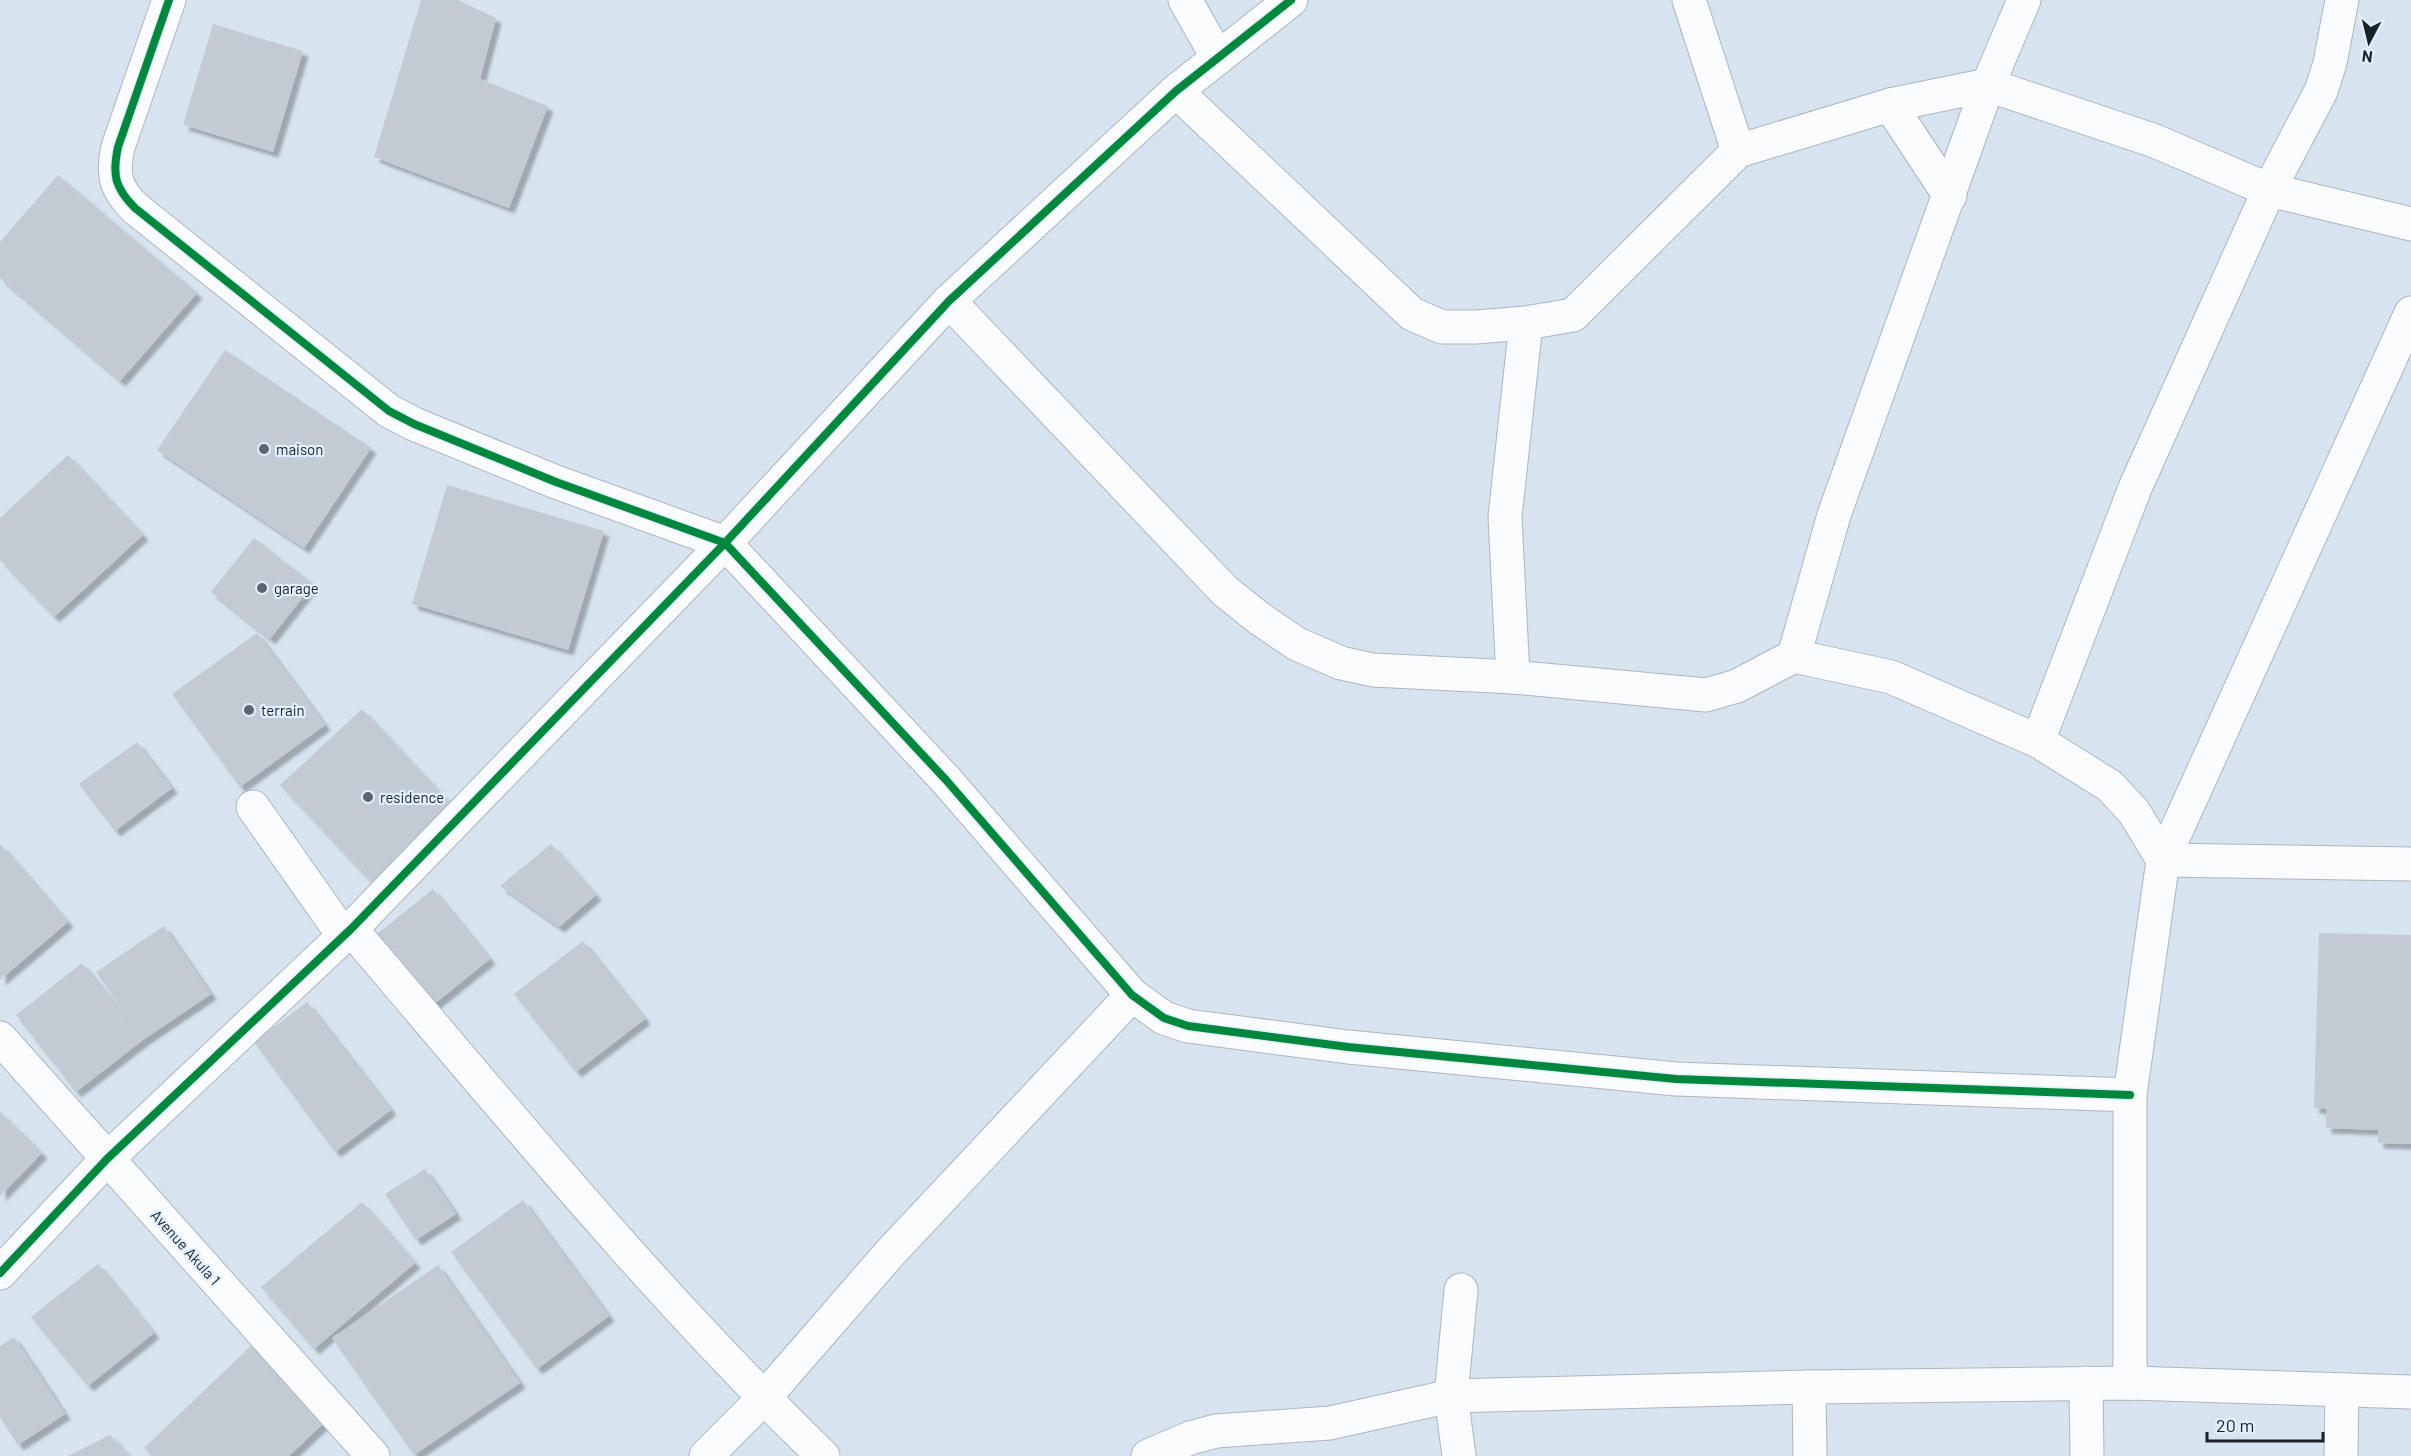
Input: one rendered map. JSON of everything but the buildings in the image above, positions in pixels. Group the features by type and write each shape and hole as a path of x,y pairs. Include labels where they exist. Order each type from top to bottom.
{"street":[{"path":"169,0 118,147 115,177 121,194 135,208 389,411 414,424 556,482 725,543 946,780 1132,994 1164,1018 1188,1026 1360,1048 1676,1079 2130,1095"},
{"path":"1185,0 1218,58"},
{"path":"0,1273 107,1159 347,932 725,543 949,301 1176,91 1291,0"},
{"path":"1689,0 1738,151"},
{"path":"1794,656 1834,515 1988,85 2024,0"},
{"path":"2038,741 2135,488 2269,190 2321,91 2330,63 2342,0"},
{"path":"1176,91 1412,314 1442,327 1526,323 1573,315 1738,151 1890,105 1988,85 2155,141 2269,190 2411,224"},
{"path":"1890,105 1950,196"},
{"path":"949,301 1225,591 1260,619 1297,644 1341,663 1373,670 1513,677 1706,695 1737,686 1794,656 1891,677 2038,741 2110,786 2134,812 2163,860"},
{"path":"2130,1383 2130,1095 2163,860 2411,313"},
{"path":"1513,677 1505,517 1526,323"},
{"path":"253,807 347,932 585,1204 764,1398 823,1456"},
{"path":"2163,860 2411,864"},
{"path":"706,1456 764,1398 890,1253 1132,994"},
{"name":"Avenue Akula 1","path":"0,1038 373,1456"},
{"path":"1459,1456 1451,1396 1461,1290"},
{"path":"2086,1383 2087,1456"},
{"path":"1148,1456 1190,1438 1216,1431 1330,1423 1451,1396 2086,1383 2411,1392"},
{"path":"1809,1387 1810,1456"},
{"path":"2342,1390 2342,1456"}],"cycle path":[{"path":"169,0 116,157 115,173 119,187 135,208 389,411 414,424 556,482 725,543 946,780 1132,995 1164,1018 1188,1026 1348,1047 1676,1079 2130,1095"},
{"path":"0,1273 107,1159 351,929 725,543 949,301 1176,91 1291,0"}],"place":[{"name":"maison","path":"264,449"},
{"name":"garage","path":"262,588"},
{"name":"terrain","path":"249,710"},
{"name":"residence","path":"368,797"}]}
